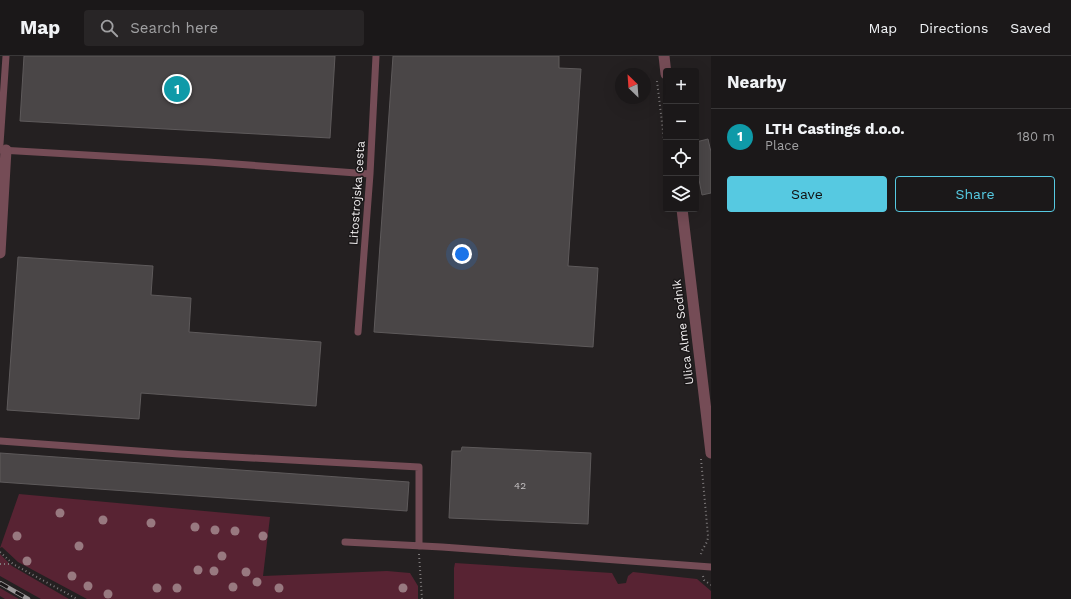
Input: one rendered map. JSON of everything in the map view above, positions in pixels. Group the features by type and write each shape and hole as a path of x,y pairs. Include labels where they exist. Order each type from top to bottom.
{"street":[{"path":"661,77 664,56"},
{"path":"0,253 2,148"},
{"name":"Ulica Alme Sodnik","path":"682,212 711,453"}],"lane":[{"path":"6,56 2,148 370,174"},
{"name":"Litostrojska cesta","path":"358,332 370,174 376,56"},
{"path":"0,253 0,258"},
{"path":"0,441 187,454 419,467 419,546"},
{"path":"345,542 711,567"}],"path":[{"path":"661,77 665,140"},
{"path":"419,546 422,599"},
{"path":"0,552 13,564 77,599"},
{"path":"0,564 13,564"}],"shaded area":[{"path":"19,494 270,517 263,576 387,571 410,573 418,586 418,599 87,599 18,562 2,547 0,548"},
{"path":"0,554 12,566 69,599 41,599 0,576"},
{"path":"455,563 612,573 618,584 626,583 628,576 633,572 697,579 711,591 711,599 454,599"},
{"path":"0,588 19,599 5,599 0,596"}],"building":[{"path":"24,56 335,56 330,138 20,121"},
{"path":"393,56 559,56 559,68 581,69 568,266 598,268 593,347 374,332"},
{"path":"708,139 711,152 711,193 702,195 699,180 699,141"},
{"path":"18,257 153,266 151,295 191,298 189,332 321,342 316,406 141,393 139,419 7,410"},
{"path":"462,447 591,453 588,524 449,518 452,451 461,451"},
{"path":"0,453 409,482 407,511 0,482"}],"railway":[{"path":"0,583 28,599"}],"place":[{"name":"LTH Castings d.o.o.","path":"177,89"}]}
